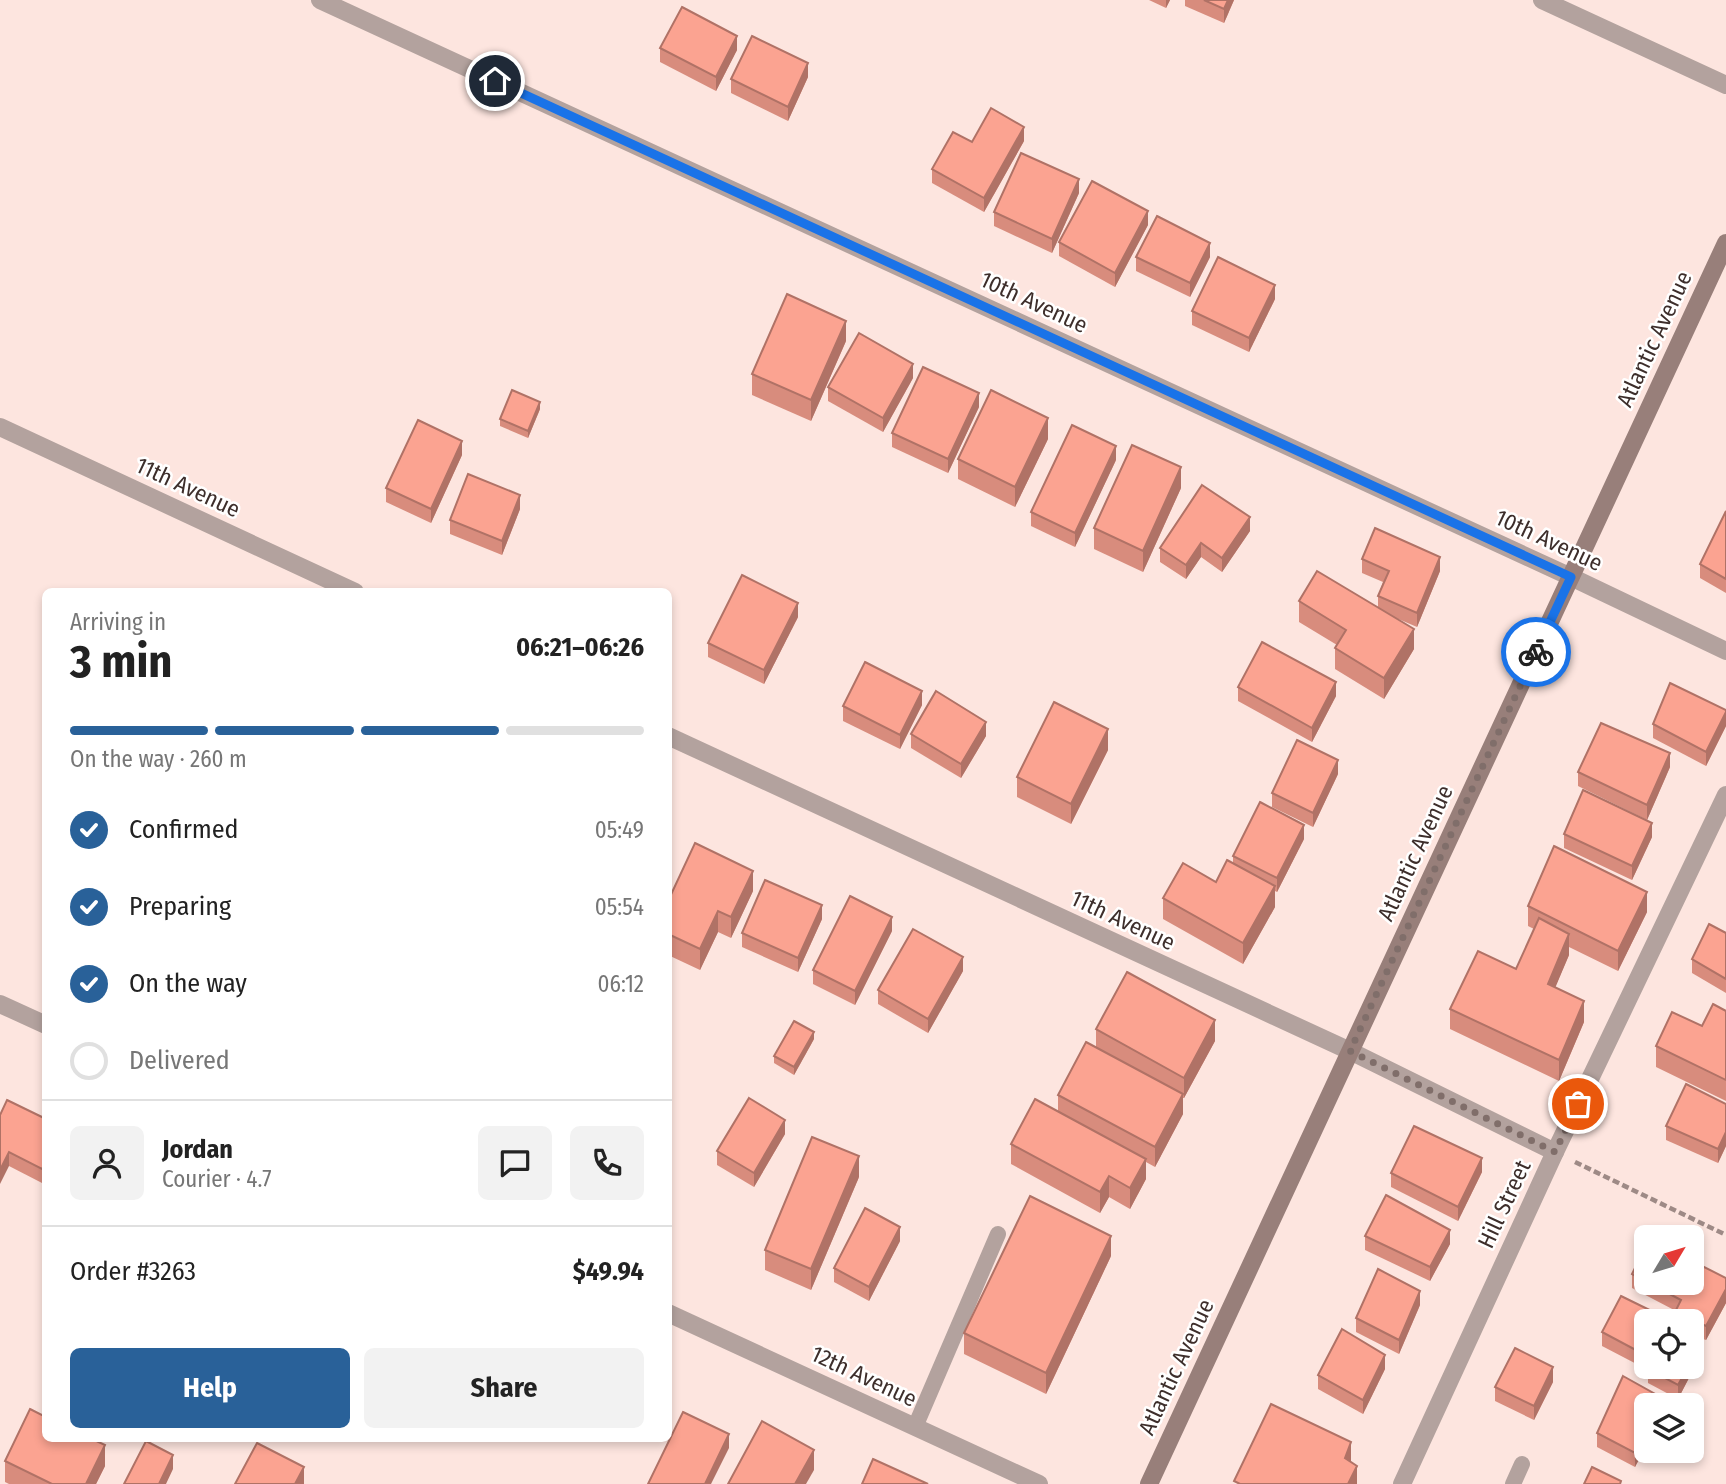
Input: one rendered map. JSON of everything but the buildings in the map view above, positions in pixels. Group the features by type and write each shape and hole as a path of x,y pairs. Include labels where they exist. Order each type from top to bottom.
{"main road":[{"name":"Atlantic Avenue","path":"1149,1484 1726,243"}],"street":[{"name":"10th Avenue","path":"320,0 1726,651"},
{"path":"1542,0 1726,85"},
{"name":"11th Avenue","path":"0,427 346,588"},
{"name":"11th Avenue","path":"672,738 1350,1051 1555,1152"},
{"name":"Hill Street","path":"1402,1484 1555,1152 1726,795"},
{"path":"0,1004 42,1023"},
{"name":"12th Avenue","path":"672,1315 1039,1484"}],"lane":[{"path":"915,1427 998,1234"},
{"path":"1513,1484 1522,1464"}],"path":[{"path":"1555,1152 1726,1235"}],"way so far":[{"path":"1536,652 1350,1051 1555,1152 1578,1104"}],"route":[{"path":"495,81 1571,577 1536,652"}]}
